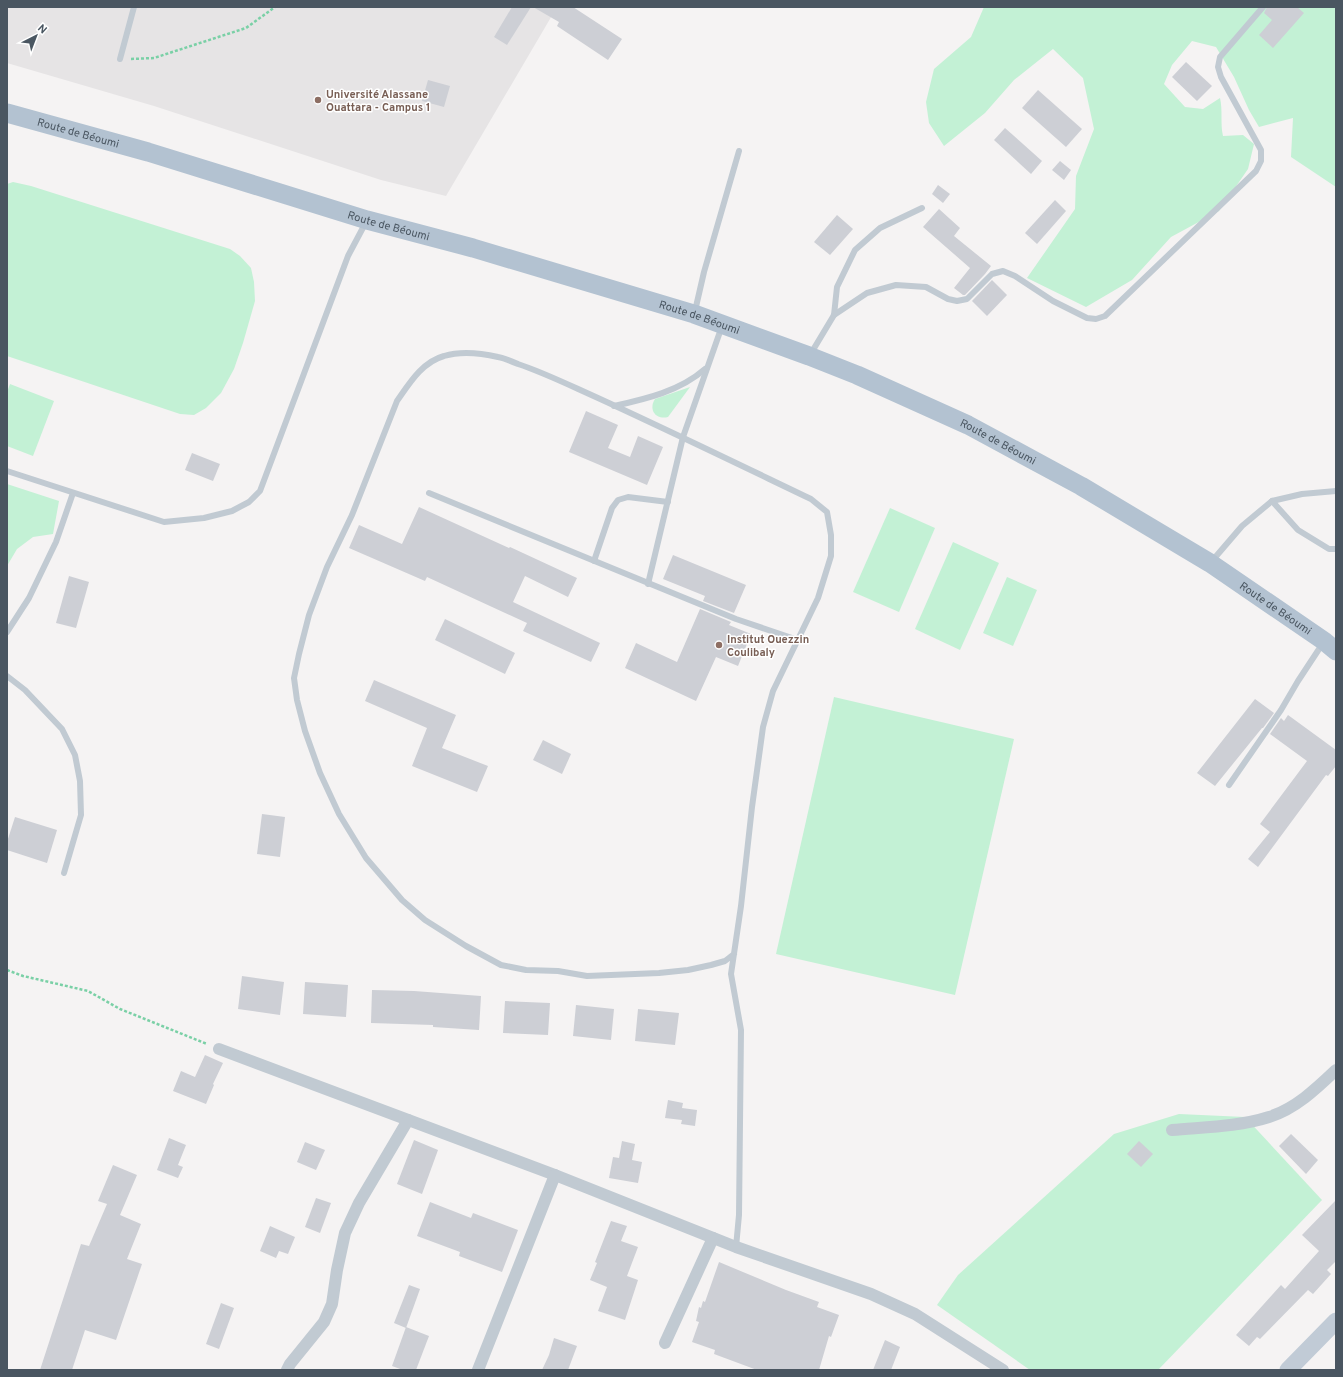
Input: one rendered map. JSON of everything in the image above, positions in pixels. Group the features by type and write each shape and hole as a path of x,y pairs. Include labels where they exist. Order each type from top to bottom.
{"main road":[{"name":"Route de Béoumi","path":"7,113 148,152 367,220 473,248 694,314 809,356 856,375 968,425 1081,486 1210,564 1330,646"}],"street":[{"path":"219,1049 555,1175 736,1247 871,1294 915,1314 1003,1370"},
{"path":"1172,1130 1238,1123 1269,1117 1309,1095 1336,1070"},
{"path":"287,1370 290,1364 324,1322 332,1304 337,1270 345,1233 359,1203 408,1120"},
{"path":"478,1370 555,1175"},
{"path":"665,1342 713,1238"},
{"path":"1288,1370 1336,1321"}],"lane":[{"path":"120,59 134,7"},
{"path":"809,356 834,315 867,293 896,285 926,287 948,299 957,301 967,299 992,274 1003,271 1015,276 1053,301 1087,318 1096,319 1105,316 1256,171 1261,161 1261,150 1221,77 1218,67 1220,58 1263,7"},
{"path":"694,314 704,272 739,151"},
{"path":"834,315 837,287 855,250 880,228 922,208"},
{"path":"7,471 164,522 204,518 232,511 249,502 260,491 348,256 367,220"},
{"path":"648,584 683,438 722,324"},
{"path":"734,954 725,961 688,970 659,973 587,976 558,971 526,970 501,965 466,946 425,920 402,900 366,858 339,814 320,773 305,731 297,700 294,678 299,654 309,615 327,567 352,515 397,402 425,366 444,356 462,354 498,357 532,369 683,438 811,499 827,512 831,535 830,556 818,598 773,691 763,727 741,906 734,954 731,974 741,1030 739,1215 736,1247"},
{"path":"614,406 642,400 679,386 694,379 706,368"},
{"path":"1210,564 1242,526 1272,501 1302,494 1336,491"},
{"path":"7,632 28,598 56,542 72,493"},
{"path":"429,493 648,584 736,619 798,640"},
{"path":"594,561 612,508 618,500 628,497 668,502"},
{"path":"1272,501 1298,530 1329,549 1336,549"},
{"path":"1229,785 1281,710 1298,681 1330,646"},
{"path":"7,676 25,690 62,729 75,755 80,781 81,815 64,873"}],"path":[{"path":"120,59 154,58 239,31 246,28 275,7"},
{"path":"7,970 23,976 88,991 120,1009 219,1049"}],"shaded area":[{"name":"Université Alassane Ouattara - Campus 1","path":"7,7 557,7 446,196 381,180 154,106 7,63"}],"green space":[{"path":"984,7 1336,7 1336,187 1291,157 1293,118 1259,127 1249,110 1234,77 1216,47 1192,41 1172,65 1164,84 1185,107 1203,109 1220,98 1223,136 1243,135 1254,144 1248,169 1219,211 1171,237 1132,280 1086,307 1027,278 1075,209 1076,176 1094,129 1083,78 1053,49 1014,80 985,113 944,146 929,123 926,102 934,69 971,37"},
{"path":"13,182 31,186 230,249 240,256 251,268 254,282 255,301 243,343 234,369 221,393 206,408 194,415 180,414 7,356 7,184"},
{"path":"10,384 54,401 33,456 7,446 7,392"},
{"path":"690,387 668,417 660,417 654,413 652,407 655,399"},
{"path":"7,484 59,501 53,534 33,537 17,549 7,566"},
{"path":"890,508 935,528 899,612 853,592"},
{"path":"953,542 999,563 960,650 915,629"},
{"path":"1007,577 1037,590 1013,646 983,633"},
{"path":"834,697 1014,739 955,995 776,954"},
{"path":"1179,1114 1245,1117 1322,1200 1158,1370 1030,1370 937,1305 958,1275 1114,1134"}],"building":[{"path":"512,7 531,7 507,45 494,37"},
{"path":"533,7 573,7 622,39 608,60 557,26 559,22"},
{"path":"1267,7 1297,7 1304,13 1273,48 1259,35 1272,20 1264,13"},
{"path":"1186,62 1212,86 1197,101 1172,77"},
{"path":"428,80 450,86 444,107 422,101"},
{"path":"1038,90 1082,129 1066,147 1022,108"},
{"path":"1005,128 1042,161 1031,174 994,140"},
{"path":"1060,161 1071,170 1064,180 1052,170"},
{"path":"938,185 950,194 943,203 932,194"},
{"path":"1055,200 1066,211 1037,244 1025,233"},
{"path":"939,209 960,228 954,236 991,266 965,295 954,288 970,268 923,227"},
{"path":"837,215 853,229 830,255 814,242"},
{"path":"992,280 1007,295 987,316 972,301"},
{"path":"586,411 618,425 608,448 630,457 638,436 663,447 647,485 569,452"},
{"path":"192,453 220,464 213,481 185,470"},
{"path":"419,507 577,578 568,597 525,576 513,602 600,643 591,662 523,631 527,623 427,577 425,581 349,548 359,525 402,544"},
{"path":"673,555 746,585 734,613 703,601 705,596 663,579"},
{"path":"69,576 89,582 76,628 56,623"},
{"path":"700,609 731,622 729,625 751,634 738,666 716,657 696,701 625,668 636,643 677,662"},
{"path":"445,619 515,653 505,674 435,640"},
{"path":"374,680 456,715 442,748 488,766 477,792 412,766 427,728 365,701"},
{"path":"1255,699 1274,713 1215,786 1197,773"},
{"path":"1288,715 1336,750 1336,766 1328,776 1326,775 1258,867 1248,859 1270,832 1260,824 1307,761 1270,734 1281,718 1284,721"},
{"path":"543,740 571,754 562,774 533,760"},
{"path":"262,814 285,817 280,857 257,854"},
{"path":"15,817 57,830 47,863 7,850 7,842"},
{"path":"242,976 284,982 280,1015 238,1009"},
{"path":"305,982 348,985 346,1017 303,1014"},
{"path":"372,990 414,991 481,996 479,1030 433,1027 433,1025 371,1023"},
{"path":"505,1001 550,1003 548,1035 503,1033"},
{"path":"576,1005 614,1009 611,1040 573,1036"},
{"path":"638,1009 679,1013 675,1045 635,1041"},
{"path":"205,1055 223,1063 206,1104 173,1091 181,1071 195,1077"},
{"path":"668,1100 683,1103 682,1108 697,1110 695,1126 681,1124 682,1120 665,1118"},
{"path":"1291,1134 1318,1160 1306,1174 1279,1146"},
{"path":"169,1138 186,1145 178,1165 183,1167 178,1178 157,1170"},
{"path":"414,1140 438,1150 422,1194 397,1184"},
{"path":"622,1141 635,1144 632,1160 642,1162 638,1183 609,1178 613,1157 619,1158"},
{"path":"1139,1141 1153,1154 1141,1167 1127,1154"},
{"path":"305,1142 325,1150 316,1170 297,1162"},
{"path":"113,1165 137,1175 120,1215 141,1224 127,1259 142,1264 116,1340 85,1330 72,1370 40,1370 81,1244 89,1246 107,1204 98,1201"},
{"path":"316,1198 331,1203 320,1233 305,1227"},
{"path":"1336,1200 1336,1261 1327,1270 1331,1274 1313,1294 1308,1290 1260,1339 1257,1337 1249,1346 1236,1335 1281,1285 1285,1289 1319,1251 1302,1235"},
{"path":"430,1202 471,1218 473,1213 518,1230 502,1272 459,1256 460,1252 417,1236"},
{"path":"611,1221 627,1226 621,1241 638,1247 627,1276 638,1280 625,1320 598,1311 607,1287 590,1280 597,1263 595,1262"},
{"path":"270,1226 295,1237 288,1254 279,1251 276,1258 260,1251"},
{"path":"719,1262 819,1302 817,1307 839,1315 831,1337 829,1336 819,1370 757,1370 714,1354 715,1350 692,1342 699,1322 696,1321 699,1307 701,1308 703,1301 705,1302"},
{"path":"409,1285 420,1289 406,1328 394,1323"},
{"path":"221,1303 234,1308 219,1349 206,1344"},
{"path":"406,1327 429,1336 416,1370 403,1370 392,1366"},
{"path":"554,1338 577,1346 568,1370 542,1370 549,1355"},
{"path":"885,1340 900,1347 891,1370 873,1370"}],"place":[{"name":"Université Alassane Ouattara - Campus 1","path":"318,100"},
{"name":"Institut Ouezzin Coulibaly","path":"719,645"}]}
